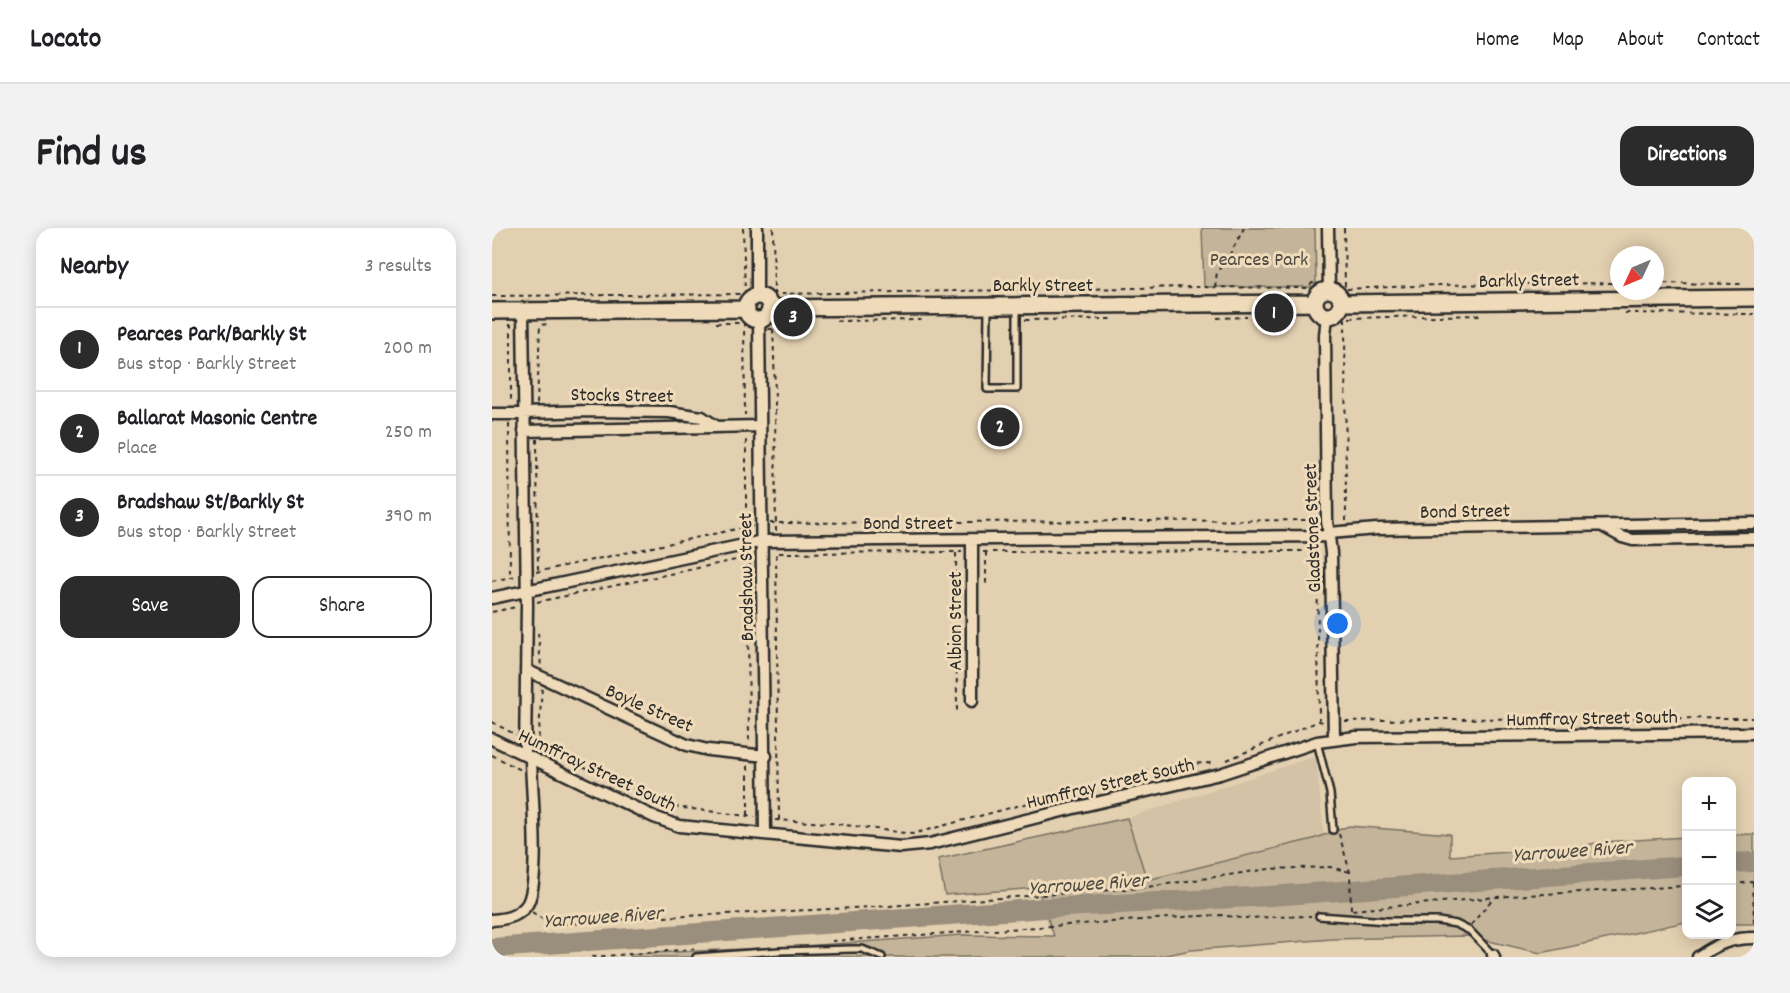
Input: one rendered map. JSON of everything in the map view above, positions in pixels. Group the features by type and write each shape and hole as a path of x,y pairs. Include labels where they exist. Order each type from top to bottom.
{"main road":[{"path":"1329,290 1337,293 1341,303 1337,313 1327,316 1319,311 1315,303 1319,293 1329,290"},
{"path":"492,311 745,316 751,317 760,324 770,308 766,299 757,297 749,301 745,316"},
{"name":"Barkly Street","path":"1341,303 1754,297"},
{"name":"Barkly Street","path":"770,308 988,306 1017,313 1315,303"}],"street":[{"path":"757,228 757,297"},
{"path":"1328,228 1329,290"},
{"path":"492,920 512,917 525,907 532,893 534,875 531,775 525,740 526,670 531,603 527,591 523,311"},
{"name":"Gladstone Street","path":"1327,316 1325,334 1334,739"},
{"name":"Bradshaw Street","path":"760,324 765,834"},
{"name":"Stocks Street","path":"492,414 590,411 669,412 702,417 717,427"},
{"name":"Stocks Street","path":"524,431 760,426"},
{"name":"Bond Street","path":"492,598 763,541 1329,534 1377,529 1754,523"},
{"name":"Bond Street","path":"1601,526 1633,540 1754,538"},
{"name":"Albion Street","path":"972,540 972,701"},
{"name":"Boyle Street","path":"526,670 687,745 708,750 766,756"},
{"name":"Humffray Street South","path":"492,739 662,820 697,829 894,846 930,844 1220,774 1317,742 1334,739 1754,733"},
{"path":"1698,957 1719,943 1754,938"}],"lane":[{"path":"988,306 987,389 1017,389 1017,313"},
{"path":"1317,742 1330,793 1334,830"},
{"path":"1319,916 1387,921 1438,921 1456,924 1468,929 1493,956"},
{"path":"696,957 852,949 862,949 882,957"}],"path":[{"path":"492,296 745,294 743,228"},
{"path":"773,228 774,293 778,294 1215,287 1308,288"},
{"path":"1215,287 1217,272 1228,258 1244,228"},
{"path":"1344,228 1345,289 1436,285 1610,283"},
{"path":"1664,283 1743,284"},
{"path":"1017,313 1117,319"},
{"path":"1621,313 1754,314"},
{"path":"1346,521 1345,318 1488,315"},
{"path":"536,431 538,572 746,527 745,316"},
{"path":"1216,318 1249,317"},
{"path":"836,321 926,320"},
{"path":"779,322 773,322 776,387 774,438 776,523 1315,520"},
{"path":"744,328 760,324 773,329"},
{"path":"492,581 510,577 511,325"},
{"path":"537,412 540,325"},
{"path":"779,820 776,553 1317,551 1318,722"},
{"path":"986,552 986,587"},
{"path":"956,553 957,713"},
{"path":"492,612 750,557 748,815"},
{"path":"537,624 542,677 538,747"},
{"path":"492,722 538,747 676,807 765,819 831,823 912,834 1175,764 1221,762 1318,722 1437,719 1754,718"},
{"path":"492,755 531,775"},
{"path":"1334,830 1337,829 1350,872 1351,910 1494,897 1682,886"},
{"path":"525,907 542,920 568,924 643,918 874,907 1140,888 1269,869 1330,867 1350,872"},
{"path":"1736,884 1754,882 1754,938"},
{"path":"1468,929 1494,897"},
{"path":"828,941 1199,916 1221,915 1241,918 1319,916"},
{"path":"592,957 704,949"}],"shaded area":[{"path":"1316,756 1324,836 1147,880 1127,818"}],"green space":[{"name":"Pearces Park","path":"1202,228 1315,228 1316,287 1204,287"},
{"path":"1127,818 1147,880 1313,839 1349,826 1450,834 1450,856 1572,848 1601,842 1682,837 1682,923 1541,953 1467,936 1332,939 1191,950 1156,957 631,957 629,954 788,947 963,935 1054,936 1037,888 945,895 938,859"},
{"path":"1754,834 1754,924 1736,924 1736,835"}],"waterway":[{"name":"Yarrowee River","path":"1736,863 1754,862"},
{"name":"Yarrowee River","path":"492,948 1045,908 1270,896 1682,866"}],"place":[{"name":"Pearces Park/Barkly St","path":"1274,313"},
{"name":"Bradshaw St/Barkly St","path":"793,317"},
{"name":"Ballarat Masonic Centre","path":"1000,427"}]}
